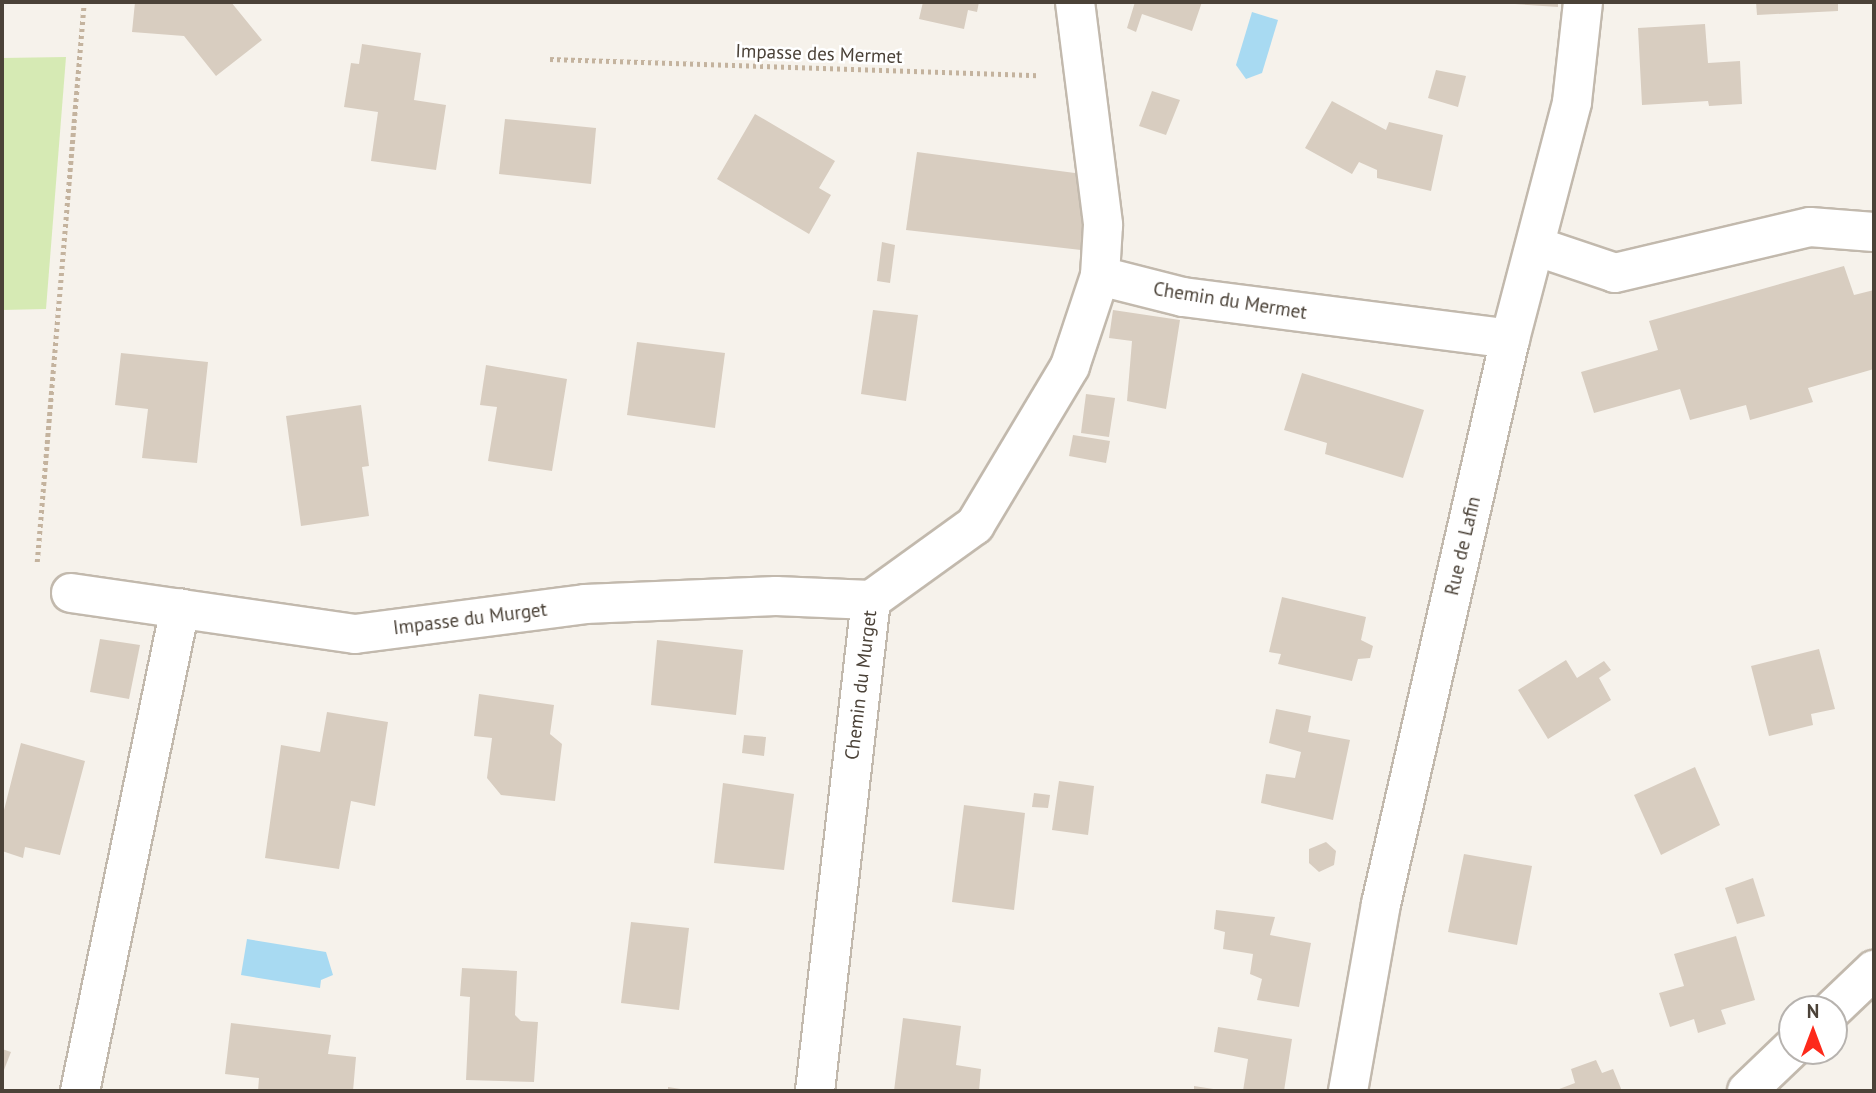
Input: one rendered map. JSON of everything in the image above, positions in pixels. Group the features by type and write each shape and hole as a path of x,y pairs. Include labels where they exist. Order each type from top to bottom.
{"street":[{"path":"1075,2 1087,76 1103,225 1100,276"},
{"name":"Rue de Lafin","path":"1348,1091 1381,904 1510,339 1572,102 1583,2"},
{"path":"1535,246 1615,273 1810,227 1874,232"},
{"name":"Chemin du Mermet","path":"1100,276 1183,297 1510,339"},
{"name":"Chemin du Murget","path":"815,1091 871,600 975,525 1070,366 1100,276"},
{"name":"Impasse du Murget","path":"71,593 355,634 585,604 776,596 871,600"},
{"path":"80,1091 180,608"},
{"path":"1848,995 1874,970"}],"path":[{"path":"71,593 35,585 84,2"},
{"name":"Impasse des Mermet","path":"550,59 1087,76"}],"green space":[{"path":"66,57 46,309 2,310 2,58"}],"water":[{"path":"1252,12 1278,20 1262,73 1246,79 1236,65"},
{"path":"247,939 326,952 333,975 321,980 320,988 241,975"}],"building":[{"path":"135,2 231,2 262,40 216,76 184,36 132,32"},
{"path":"923,2 979,2 977,12 968,10 964,29 919,19"},
{"path":"1135,2 1202,2 1192,31 1142,14 1136,32 1127,28"},
{"path":"1558,2 1558,7 1515,4"},
{"path":"1756,2 1838,2 1838,11 1757,15"},
{"path":"1705,24 1708,63 1740,61 1742,104 1709,106 1708,101 1642,105 1638,28"},
{"path":"362,44 421,53 414,100 446,105 436,170 371,161 378,112 344,107 351,63 359,64"},
{"path":"1436,70 1466,76 1458,107 1428,98"},
{"path":"1152,91 1180,100 1166,135 1139,126"},
{"path":"1332,101 1386,130 1389,122 1443,135 1431,191 1377,178 1377,170 1359,162 1352,174 1305,148"},
{"path":"755,114 835,161 819,188 831,195 809,234 717,179"},
{"path":"505,119 596,128 591,184 499,174"},
{"path":"917,152 1090,175 1081,250 906,230"},
{"path":"882,242 895,245 890,283 877,281"},
{"path":"1844,266 1854,295 1874,290 1874,369 1808,388 1813,402 1750,420 1746,405 1690,420 1680,389 1594,413 1581,372 1658,350 1649,321"},
{"path":"873,310 918,315 906,401 861,394"},
{"path":"1113,310 1180,320 1166,409 1127,401 1132,341 1109,338"},
{"path":"637,342 725,353 715,428 627,415"},
{"path":"121,353 208,362 197,463 142,458 148,409 115,405"},
{"path":"486,365 567,379 552,471 488,461 497,407 480,405"},
{"path":"1302,373 1424,410 1403,478 1325,454 1327,443 1284,430"},
{"path":"1086,394 1115,398 1109,437 1081,433"},
{"path":"361,405 369,466 362,467 369,516 301,526 286,416"},
{"path":"1073,435 1110,441 1106,463 1069,456"},
{"path":"1282,597 1366,617 1361,640 1373,646 1370,658 1358,659 1352,681 1278,664 1281,654 1269,652"},
{"path":"100,639 140,645 129,699 90,692"},
{"path":"657,640 743,650 736,715 651,705"},
{"path":"1819,649 1835,709 1811,714 1813,725 1769,736 1751,666"},
{"path":"1566,660 1577,678 1604,661 1611,670 1599,678 1611,700 1548,739 1518,690"},
{"path":"479,694 554,705 550,734 562,744 555,801 501,795 487,778 492,738 474,736"},
{"path":"1276,709 1311,716 1308,732 1350,740 1333,820 1261,803 1266,774 1295,778 1301,752 1269,743"},
{"path":"327,712 388,722 375,806 351,801 339,869 265,858 281,745 320,752"},
{"path":"744,735 766,737 764,756 742,753"},
{"path":"21,743 85,761 60,855 25,847 23,858 2,851 2,818"},
{"path":"1695,767 1720,825 1661,855 1634,795"},
{"path":"1059,781 1094,786 1088,835 1052,830"},
{"path":"723,783 794,794 784,870 714,863"},
{"path":"1034,793 1050,795 1048,808 1032,807"},
{"path":"964,805 1025,813 1014,910 952,902"},
{"path":"1326,842 1336,851 1334,865 1319,872 1309,863 1309,849"},
{"path":"1464,854 1532,866 1517,945 1448,932"},
{"path":"1753,878 1765,916 1737,924 1725,888"},
{"path":"1216,910 1275,917 1270,935 1311,943 1299,1007 1257,1000 1262,979 1250,974 1253,954 1223,949 1225,932 1214,929"},
{"path":"631,922 689,928 679,1010 621,1003"},
{"path":"1736,936 1755,1000 1721,1010 1726,1024 1698,1033 1694,1019 1670,1027 1659,993 1684,986 1674,954"},
{"path":"462,968 517,971 515,1015 521,1021 538,1022 534,1082 466,1080 470,997 460,996"},
{"path":"903,1018 961,1026 956,1065 981,1069 979,1091 894,1091"},
{"path":"231,1023 331,1035 328,1054 356,1057 353,1091 258,1091 259,1078 225,1074"},
{"path":"1218,1027 1292,1039 1284,1091 1243,1091 1248,1059 1214,1052"},
{"path":"2,1049 11,1052 2,1075"},
{"path":"1596,1060 1602,1073 1613,1069 1622,1091 1554,1091 1575,1083 1571,1069"},
{"path":"1194,1086 1220,1090 1220,1091 1194,1091"},
{"path":"668,1087 687,1090 687,1091 668,1091"}]}
